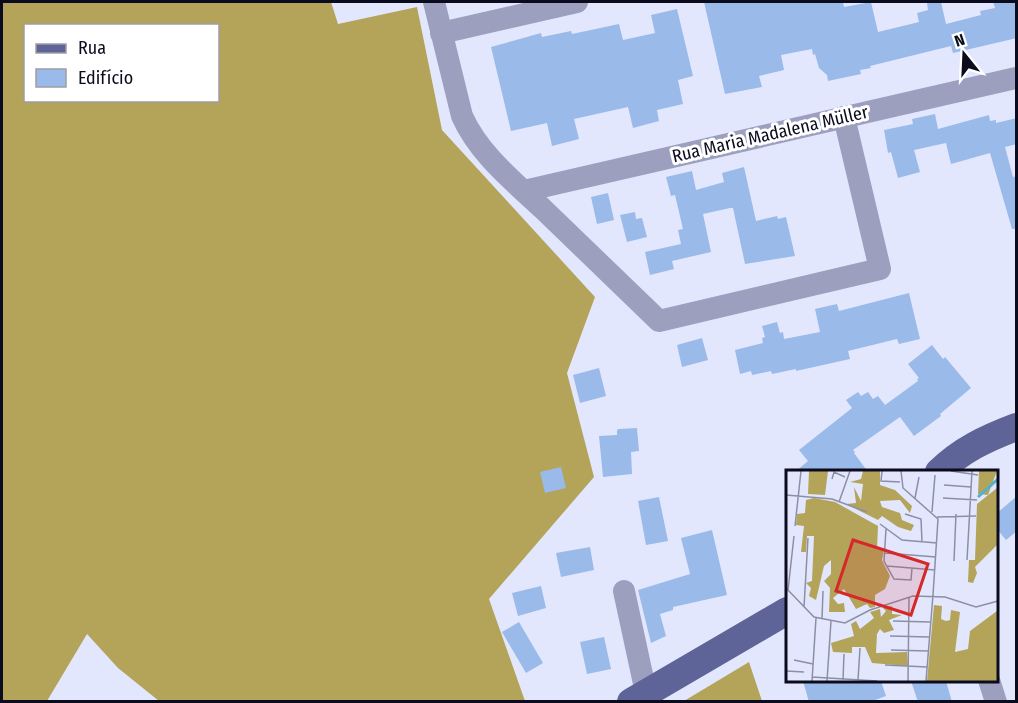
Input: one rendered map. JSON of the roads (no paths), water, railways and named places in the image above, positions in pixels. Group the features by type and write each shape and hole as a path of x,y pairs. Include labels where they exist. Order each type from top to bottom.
{"main road":[{"path":"941,470 968,448 1017,427"},
{"path":"639,697 786,612"}],"street":[{"path":"434,2 462,116 470,134 524,191 659,321 880,269 844,117"},
{"path":"441,33 577,2"},
{"name":"Rua Maria Madalena Müller","path":"524,191 1017,78"},
{"path":"624,591 639,697"},
{"path":"989,682 996,702"}]}
